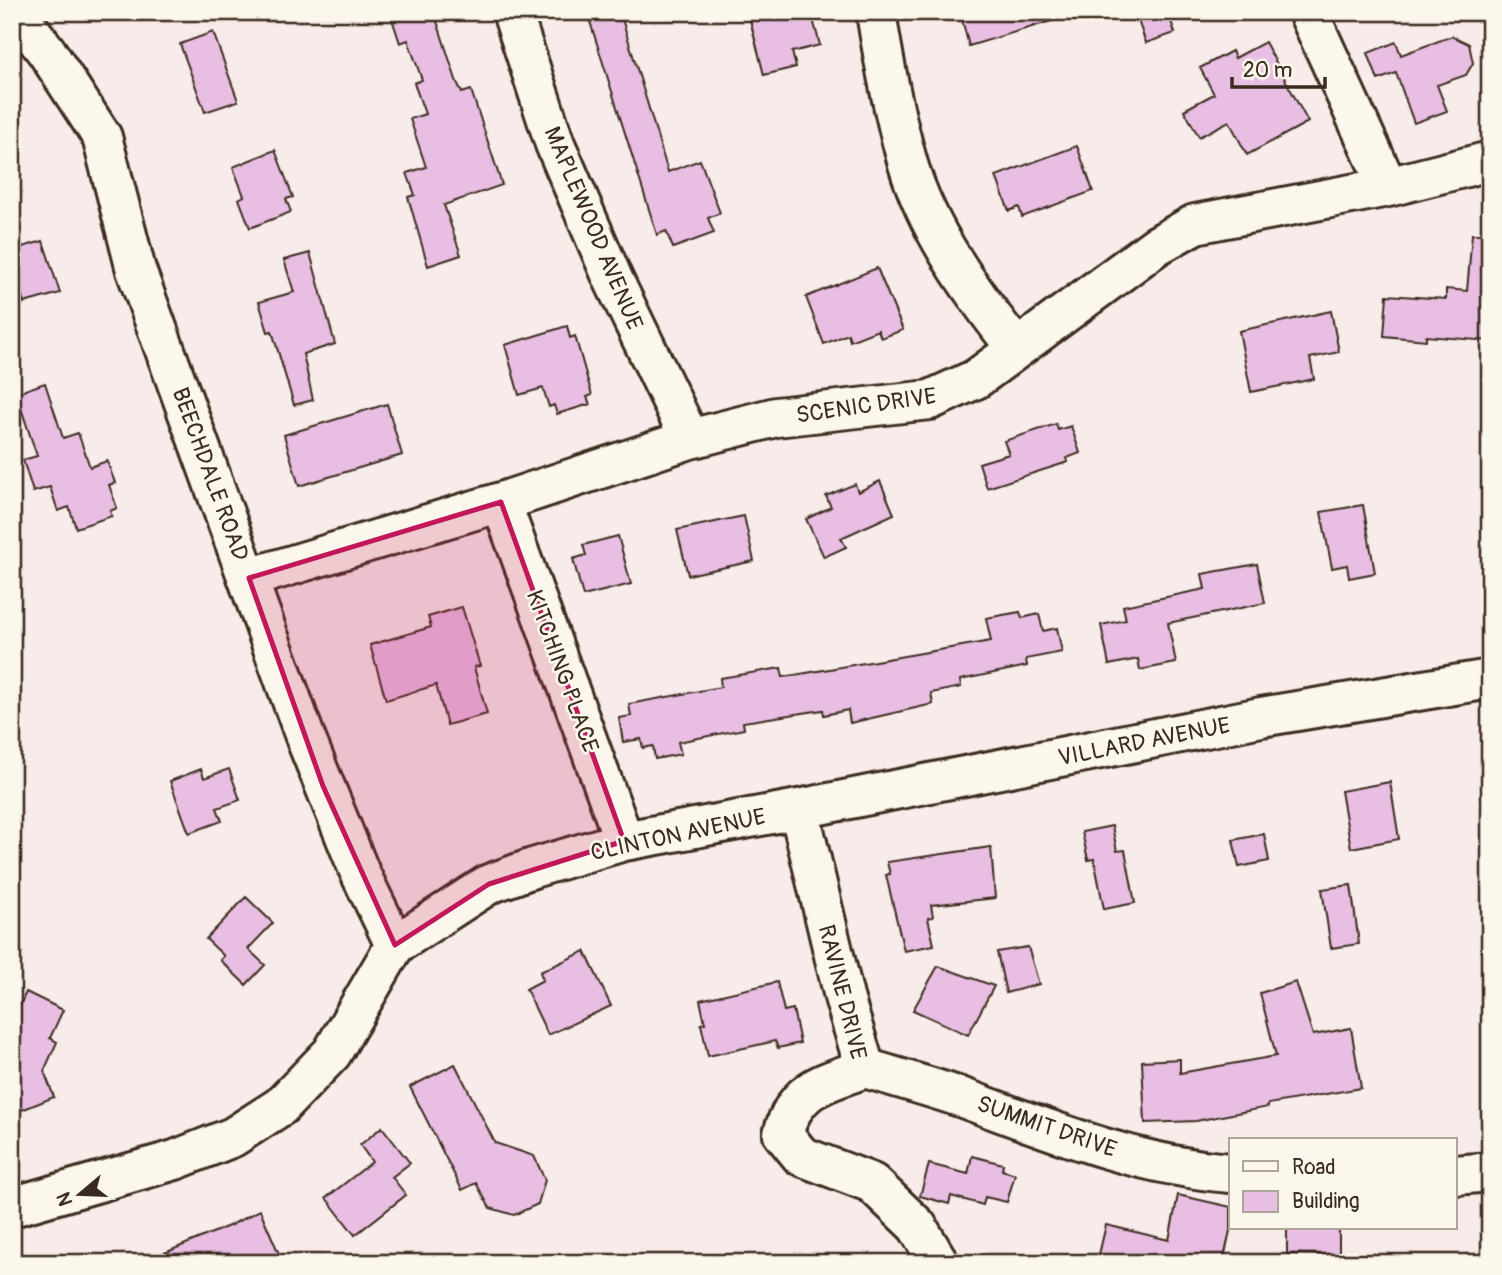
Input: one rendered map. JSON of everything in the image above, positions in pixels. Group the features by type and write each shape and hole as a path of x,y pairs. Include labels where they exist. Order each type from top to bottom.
{"street":[{"name":"BEECHDALE ROAD","path":"16,12 47,52 102,137 136,270 323,786 395,945"},
{"name":"MAPLEWOOD AVENUE","path":"512,12 555,144 613,279 690,439"},
{"path":"876,12 908,166 937,232 961,273 1016,348"},
{"path":"1308,12 1388,187"},
{"name":"SCENIC DRIVE","path":"249,578 501,502 690,439 776,417 930,400 976,379 1156,246 1195,224 1388,187 1490,161"},
{"name":"KITCHING PLACE","path":"501,502 624,841"},
{"name":"VILLARD AVENUE","path":"799,809 1261,717 1490,679"},
{"name":"CLINTON AVENUE","path":"12,1207 175,1160 233,1138 281,1105 332,1053 395,945 489,884 624,841 799,809"},
{"name":"RAVINE DRIVE","path":"799,809 844,997 865,1068 810,1090 790,1109 783,1133 801,1156 872,1183 917,1226 939,1263"},
{"name":"SUMMIT DRIVE","path":"865,1068 961,1097 1057,1135 1193,1170 1229,1173"},
{"path":"1456,1175 1490,1172"}],"highlighted area":[{"path":"501,502 624,841 489,884 395,945 323,786 249,578"}],"building":[{"path":"413,12 434,12 462,93 471,90 502,185 444,205 461,255 428,266 408,197 415,195 407,173 426,167 410,119 425,114 414,83 422,80 408,40 400,43 392,19"},
{"path":"587,12 620,12 668,172 700,160 720,213 708,218 714,233 673,248 666,231 657,235"},
{"path":"748,12 811,12 820,45 792,52 796,67 764,75"},
{"path":"960,12 1057,12 1058,19 969,46"},
{"path":"1135,12 1168,12 1175,33 1146,43"},
{"path":"213,32 238,101 205,112 180,44"},
{"path":"1452,36 1469,44 1473,63 1466,75 1437,85 1447,111 1414,123 1396,73 1378,80 1368,53 1396,42 1401,55"},
{"path":"1265,42 1308,122 1247,155 1229,121 1199,137 1184,110 1214,94 1200,68 1232,51 1235,58"},
{"path":"1077,146 1093,191 1022,217 1019,207 1009,211 996,176"},
{"path":"275,150 293,197 286,199 291,212 250,228 239,199 244,196 233,167"},
{"path":"1472,234 1490,234 1490,341 1384,336 1387,295 1446,299 1446,289 1467,291"},
{"path":"43,241 60,293 24,303 18,284 12,286 12,250"},
{"path":"310,253 335,344 303,354 313,400 294,405 272,331 268,332 259,302 294,292 284,260"},
{"path":"877,268 903,330 881,338 878,330 850,341 848,334 824,344 806,297"},
{"path":"1331,311 1339,352 1310,358 1314,379 1251,392 1239,331"},
{"path":"567,326 570,338 575,336 592,395 587,397 590,404 557,414 554,405 549,407 543,388 519,395 505,345"},
{"path":"45,383 63,438 78,433 90,467 107,461 115,483 109,485 117,508 110,511 112,516 76,528 69,507 58,511 50,487 33,492 23,460 37,456 16,393"},
{"path":"387,404 402,455 299,486 284,435"},
{"path":"1056,424 1058,430 1071,426 1080,453 1067,458 1068,462 987,488 979,463 1009,454 1004,441"},
{"path":"880,481 894,514 841,538 846,547 824,557 806,519 831,507 826,496 855,484 858,492"},
{"path":"1363,505 1375,573 1349,578 1347,565 1332,568 1321,512"},
{"path":"744,516 754,561 688,575 677,530"},
{"path":"618,536 631,584 583,596 573,559 586,555 583,545"},
{"path":"1257,564 1265,603 1168,623 1176,663 1140,670 1138,659 1109,665 1101,625 1126,620 1123,606 1205,589 1202,574"},
{"path":"462,607 480,666 474,667 487,714 447,725 436,685 386,700 370,645 431,627 428,617"},
{"path":"1020,612 1022,618 1039,614 1043,631 1057,628 1062,652 1026,659 1027,666 960,680 961,687 931,693 933,704 850,723 848,710 824,715 823,710 743,722 744,729 678,742 681,754 655,759 653,746 643,748 641,739 623,742 619,718 631,716 629,704 721,687 720,678 781,668 783,677 991,641 986,618"},
{"path":"201,769 204,778 229,769 240,800 217,808 222,821 189,833 170,781"},
{"path":"1390,782 1399,839 1351,848 1341,791"},
{"path":"1112,826 1117,851 1125,850 1135,903 1104,909 1094,859 1088,860 1082,832"},
{"path":"1264,834 1269,861 1239,867 1233,840"},
{"path":"991,847 995,898 931,905 933,917 928,918 934,945 904,951 886,875 890,874 887,862"},
{"path":"1351,885 1359,944 1331,948 1322,889"},
{"path":"246,897 273,923 248,949 265,965 246,985 220,960 224,956 206,939"},
{"path":"1028,947 1039,984 1006,993 997,952"},
{"path":"585,951 611,1006 548,1035 526,989 543,980 540,972"},
{"path":"938,966 994,986 968,1035 913,1010"},
{"path":"777,982 784,1011 793,1009 800,1043 778,1048 775,1041 708,1056 701,1024 705,1023 700,1000"},
{"path":"1296,982 1313,1035 1351,1028 1361,1088 1268,1104 1268,1107 1196,1121 1145,1123 1142,1061 1180,1059 1180,1073 1276,1056 1260,993"},
{"path":"26,992 63,1010 50,1038 57,1042 44,1071 54,1097 12,1114 12,1022"},
{"path":"455,1064 495,1143 534,1156 545,1180 538,1204 514,1215 490,1208 476,1183 462,1190 410,1087"},
{"path":"382,1127 410,1163 392,1177 406,1195 355,1235 326,1198 372,1162 360,1145"},
{"path":"972,1156 1003,1164 1002,1170 1015,1174 1007,1202 985,1197 983,1205 951,1196 949,1204 920,1196 929,1164 968,1174"},
{"path":"1178,1195 1229,1207 1230,1230 1223,1263 1097,1263 1106,1225 1169,1240"},
{"path":"260,1210 283,1263 141,1263 231,1225"},
{"path":"1287,1230 1339,1230 1339,1255 1287,1254"}]}
